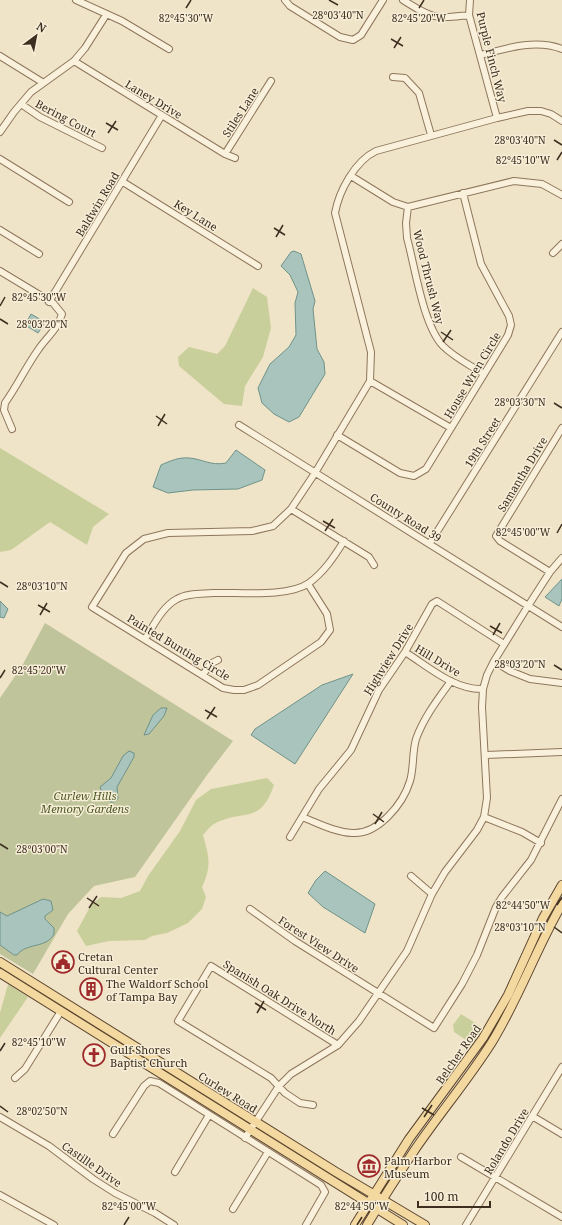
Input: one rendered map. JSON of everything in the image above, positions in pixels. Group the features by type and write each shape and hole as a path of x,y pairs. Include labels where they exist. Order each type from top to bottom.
{"main road":[{"name":"Belcher Road","path":"355,1225 374,1201 410,1138 468,1061 497,1015 542,918 562,885"},
{"name":"Belcher Road","path":"366,1225 374,1201 390,1189 414,1151 475,1068 496,1035 516,998 537,950 562,904"},
{"name":"Curlew Road","path":"0,962 255,1121 374,1201 425,1225"},
{"name":"Curlew Road","path":"0,973 356,1196 374,1201 385,1214 403,1225"},
{"path":"61,1011 70,1012 103,1031 107,1029"},
{"path":"295,1158 312,1164 358,1193 416,1225"},
{"path":"390,1189 395,1202 427,1221 431,1225"},
{"path":"351,1225 361,1205 356,1196"},
{"path":"362,1225 374,1201"},
{"path":"370,1225 375,1218 385,1214"}],"street":[{"path":"76,0 122,21 169,49"},
{"path":"285,0 290,6 347,40 353,40 361,35 383,0"},
{"path":"403,0 430,16 442,18 469,15"},
{"name":"Purple Finch Way","path":"470,0 469,15 497,118"},
{"path":"0,132 21,104 42,82 74,61 85,48 106,15"},
{"path":"481,55 510,48 533,45 562,49"},
{"path":"0,56 42,82"},
{"name":"Laney Drive","path":"74,61 225,154 235,158"},
{"path":"393,77 406,78 419,92 431,135"},
{"name":"Stiles Lane","path":"225,154 271,81"},
{"name":"Bering Court","path":"21,104 40,117 102,148"},
{"path":"374,565 369,557 291,509 315,473 370,381 371,352 335,213 338,200 351,176 366,157 374,152 431,135 528,111 551,114 562,121"},
{"name":"Baldwin Road","path":"49,302 123,182 162,115"},
{"path":"0,159 69,202"},
{"path":"351,176 393,202 408,207 514,181 542,184 562,195"},
{"name":"Key Lane","path":"123,182 258,266"},
{"name":"House Wren Circle","path":"337,435 400,473 414,476 426,469 508,335 511,325 509,316 481,264 463,193"},
{"name":"Wood Thrush Way","path":"408,207 406,223 407,238 430,328 442,345 453,355 484,374"},
{"path":"0,230 39,254"},
{"path":"552,253 562,244"},
{"path":"0,272 60,310 60,320 48,339 35,354 6,403 4,410 12,429"},
{"name":"19th Street","path":"430,543 562,332"},
{"path":"370,381 451,428"},
{"name":"County Road 39","path":"239,425 430,543 562,627"},
{"name":"Samantha Drive","path":"550,572 500,541 496,536 562,428"},
{"name":"Painted Bunting Circle","path":"291,509 273,526 262,530 168,533 144,539 126,553 92,607 223,688 249,690 321,642 330,630 327,614 308,584"},
{"path":"145,639 166,607 177,598 228,592 279,592 308,584 329,564 344,541"},
{"path":"245,1138 279,1086 291,1074 338,1045 359,1021 412,943 432,894 452,863 477,830 484,816 487,798 486,755 482,706 483,689 494,661 504,644 550,572 562,558"},
{"name":"Highview Drive","path":"290,836 319,789 351,750 379,690 405,652 432,604 437,601 504,644"},
{"name":"Hill Drive","path":"405,652 451,681 466,688 483,689"},
{"path":"203,675 210,664 218,660"},
{"path":"494,661 510,671 530,679 562,683"},
{"path":"302,817 336,830 353,833 374,827 388,816 397,806 411,780 413,752 418,734 427,716 451,681"},
{"path":"486,755 562,752"},
{"path":"484,816 522,832 541,843 562,800"},
{"name":"Forest View Drive","path":"250,910 295,941 434,1028 462,984 477,955 489,924 502,897 531,860 541,843"},
{"path":"411,876 432,894"},
{"name":"Spanish Oak Drive North","path":"279,1086 271,1078 178,1020 211,966 338,1045"},
{"path":"15,1078 25,1069 61,1011"},
{"name":"Rolando Drive","path":"466,1225 562,1067"},
{"path":"113,1134 144,1086 150,1081 159,1083 321,1185 325,1192 306,1225"},
{"path":"279,1086 284,1093 300,1103 313,1105"},
{"path":"174,1172 209,1115"},
{"path":"532,1116 562,1134"},
{"name":"Castille Drive","path":"0,1117 49,1146 93,1179 115,1193 155,1213 174,1225"},
{"path":"233,1209 268,1152"},
{"path":"461,1157 562,1217"},
{"path":"0,1195 54,1225"}],"green space":[{"path":"253,288 267,297 271,328 263,357 245,386 242,406 224,404 179,366 178,357 189,347 217,354 225,346"},
{"path":"0,448 109,514 93,527 87,545 50,522 11,550 0,552"},
{"name":"Curlew Hills Memory Gardens","path":"45,623 233,741 207,775 135,877 94,886 68,914 33,974 0,954 0,698 22,666"},
{"path":"267,778 274,785 269,798 263,806 250,814 225,819 214,824 203,835 207,849 208,861 207,873 202,887 206,897 202,909 188,923 167,933 152,936 145,940 109,941 86,946 77,931 91,905 101,897 121,898 140,891 148,876 180,831 196,800 211,789"},
{"path":"8,984 28,997 0,1038 0,1013"},
{"path":"461,1014 483,1028 468,1053 464,1049 466,1040 454,1032 453,1025"}],"water":[{"path":"294,251 301,254 315,301 313,309 317,349 324,362 325,374 299,417 289,422 274,414 262,403 258,388 270,364 289,347 296,335 295,303 298,292 290,275 281,266 291,252"},
{"path":"31,314 43,321 44,324 38,333 25,325"},
{"path":"236,450 265,470 262,480 238,489 193,490 168,493 153,487 161,465 182,458 215,464 226,463"},
{"path":"562,579 562,599 559,606 545,597"},
{"path":"0,601 8,609 4,618 0,617"},
{"path":"353,674 295,764 251,735 255,729 322,685"},
{"path":"161,708 167,708 164,716 149,734 144,735 153,715"},
{"path":"129,751 134,753 134,757 117,787 118,799 114,802 110,802 103,795 100,787 111,778 123,756"},
{"path":"325,871 375,904 365,933 323,907 308,893 316,880"},
{"path":"43,899 51,901 53,910 45,916 45,919 54,928 54,934 51,939 46,942 26,948 17,955 14,955 0,945 0,912 7,916"}],"place":[{"name":"Cretan Cultural Center","path":"63,962"},
{"name":"The Waldorf School of Tampa Bay","path":"91,989"},
{"name":"Gulf Shores Baptist Church","path":"94,1055"},
{"name":"Palm Harbor Museum","path":"369,1166"}]}
